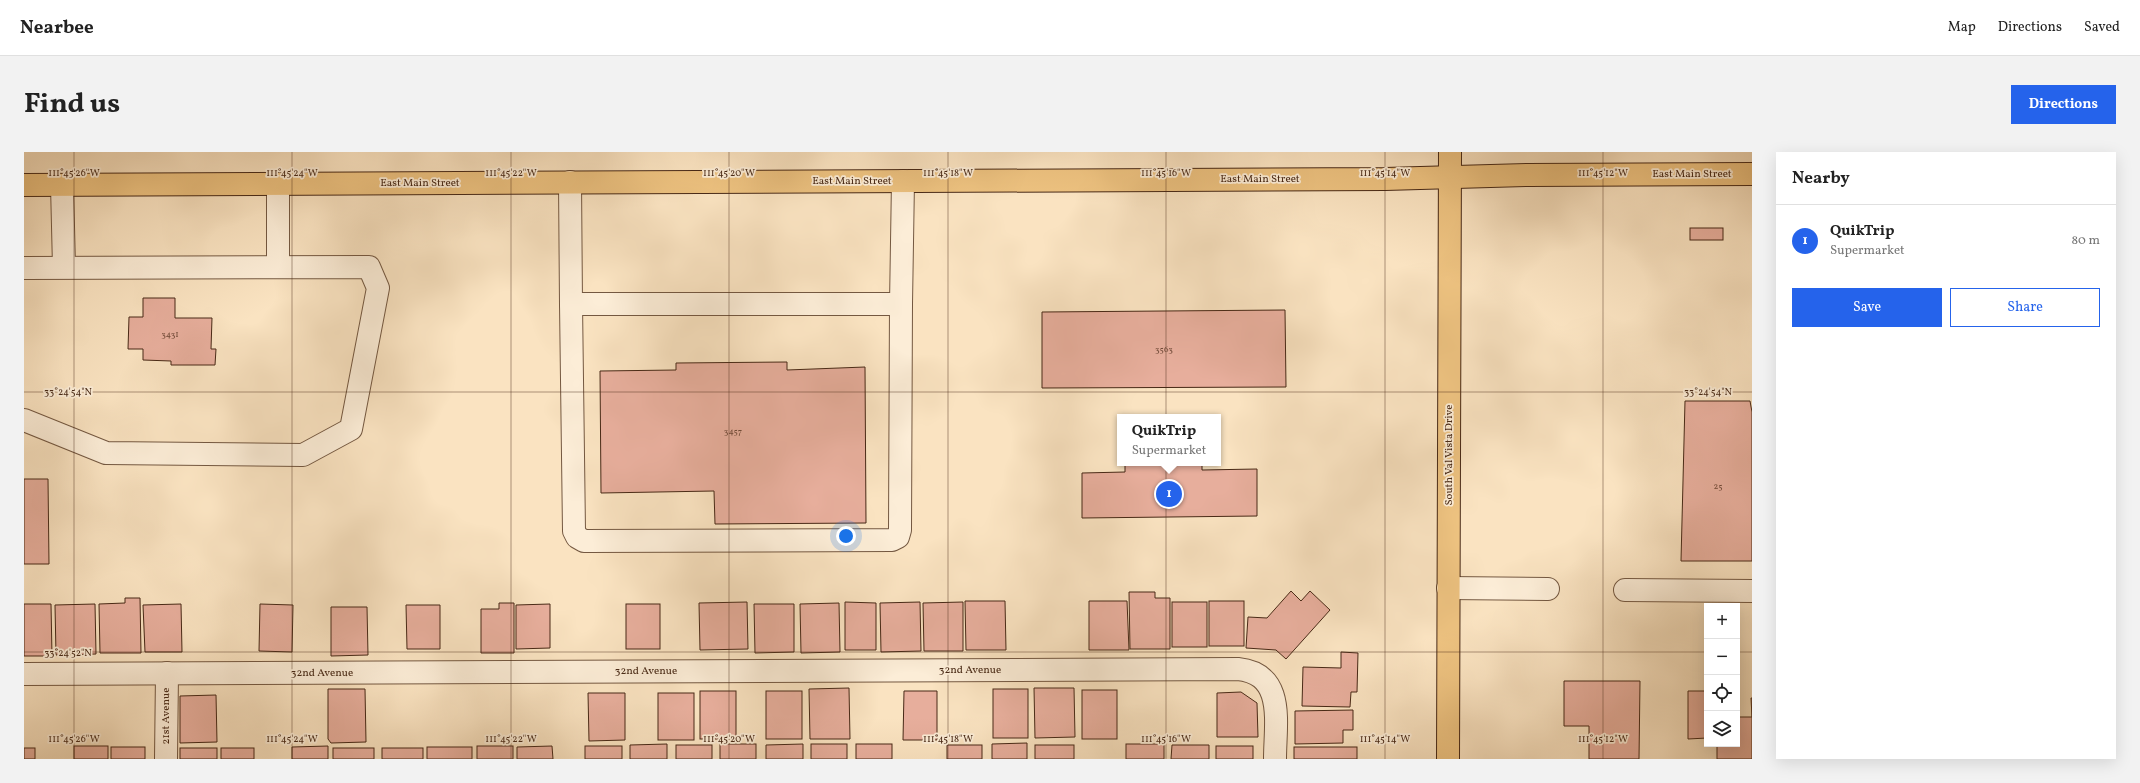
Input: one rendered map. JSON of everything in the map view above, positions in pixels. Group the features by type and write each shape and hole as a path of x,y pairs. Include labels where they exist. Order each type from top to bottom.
{"main road":[{"name":"South Val Vista Drive","path":"1448,759 1450,152"},
{"name":"East Main Street","path":"24,185 903,181 1752,174"}],"lane":[{"path":"570,182 574,531 577,537 584,541 892,540 898,537 900,530 900,304 903,181"},
{"path":"278,184 278,267"},
{"path":"62,185 64,267"},
{"path":"24,268 369,267 378,288 351,429 304,455 106,453 24,420"},
{"path":"571,304 900,304"},
{"path":"1448,588 1548,589"},
{"path":"1625,590 1752,591"},
{"name":"32nd Avenue","path":"24,674 1238,669 1258,673 1266,680 1271,688 1275,706 1275,759"},
{"name":"21st Avenue","path":"166,759 167,673"}],"building":[{"path":"1690,228 1723,228 1723,240 1690,240"},
{"path":"143,298 175,298 175,318 212,318 211,349 216,349 215,365 171,365 171,361 143,360 143,349 128,349 129,317 143,317"},
{"path":"1285,310 1286,387 1042,388 1042,312"},
{"path":"787,362 787,370 865,367 866,523 715,524 714,491 601,493 600,371 676,370 676,363"},
{"path":"1685,401 1750,401 1752,412 1752,561 1681,561"},
{"path":"1125,466 1202,466 1202,470 1257,469 1257,516 1082,518 1082,473 1125,472"},
{"path":"24,479 48,479 49,564 24,564"},
{"path":"1291,591 1301,601 1310,591 1330,610 1286,659 1276,650 1246,648 1248,617 1267,618"},
{"path":"1129,592 1155,592 1155,598 1170,598 1170,649 1130,649"},
{"path":"125,598 140,598 141,653 100,653 99,604 125,603"},
{"path":"965,601 1005,601 1006,650 966,650"},
{"path":"1089,601 1127,601 1129,650 1089,650"},
{"path":"1209,601 1244,601 1244,646 1209,646"},
{"path":"747,602 748,649 700,650 699,603"},
{"path":"845,602 876,603 876,650 845,650"},
{"path":"920,602 921,651 881,652 880,603"},
{"path":"963,602 963,651 924,651 923,603"},
{"path":"1172,602 1207,602 1207,647 1172,647"},
{"path":"499,603 514,603 514,653 481,653 481,609 499,609"},
{"path":"839,603 840,652 801,653 800,604"},
{"path":"24,604 51,604 52,656 24,656"},
{"path":"95,604 96,654 56,655 55,605"},
{"path":"181,604 182,652 145,652 143,605"},
{"path":"260,604 293,605 292,652 259,651"},
{"path":"550,604 550,648 516,649 516,605"},
{"path":"626,604 660,604 660,649 626,649"},
{"path":"754,604 794,604 794,652 755,653"},
{"path":"406,605 440,605 440,649 407,649"},
{"path":"331,607 367,607 368,655 331,656"},
{"path":"1341,652 1358,653 1357,692 1351,692 1350,707 1302,706 1303,667 1341,668"},
{"path":"1564,681 1640,681 1639,759 1589,759 1589,726 1564,726"},
{"path":"849,688 850,739 810,739 809,689"},
{"path":"1034,688 1074,688 1075,737 1035,738"},
{"path":"328,689 365,689 366,742 331,743 328,739"},
{"path":"993,689 1028,689 1028,738 993,738"},
{"path":"1082,690 1117,690 1117,739 1082,739"},
{"path":"700,691 736,691 736,739 700,739"},
{"path":"766,691 802,691 802,739 766,739"},
{"path":"904,691 937,691 937,740 903,740"},
{"path":"1688,691 1704,691 1704,738 1688,739"},
{"path":"1241,692 1257,703 1258,737 1217,737 1217,693"},
{"path":"588,693 625,693 625,740 589,741"},
{"path":"658,693 694,693 694,740 658,740"},
{"path":"216,695 217,742 180,743 180,696"},
{"path":"1353,710 1353,730 1343,730 1343,743 1295,744 1295,711"},
{"path":"1740,717 1752,717 1752,759 1717,759 1717,747 1740,747"},
{"path":"1027,743 1027,759 992,759 992,744"},
{"path":"667,744 667,759 630,759 630,745"},
{"path":"720,744 756,744 756,759 720,759"},
{"path":"803,744 803,759 766,759 766,745"},
{"path":"811,744 847,744 847,759 811,759"},
{"path":"856,744 892,744 892,759 856,759"},
{"path":"1126,744 1164,744 1164,759 1126,759"},
{"path":"676,745 712,745 712,759 676,759"},
{"path":"947,745 982,745 982,759 947,759"},
{"path":"1035,745 1074,745 1074,759 1035,759"},
{"path":"1172,745 1209,745 1209,759 1171,759"},
{"path":"74,746 108,746 108,759 74,759"},
{"path":"328,746 328,759 292,759 292,747"},
{"path":"477,746 513,746 513,759 477,759"},
{"path":"552,746 553,759 517,759 517,747"},
{"path":"585,746 622,746 622,759 585,759"},
{"path":"1216,746 1253,746 1253,759 1216,759"},
{"path":"111,747 145,747 145,759 111,759"},
{"path":"427,747 472,747 472,759 427,759"},
{"path":"1294,747 1357,747 1357,759 1294,759"},
{"path":"24,748 35,748 35,759 24,759"},
{"path":"180,748 217,748 217,759 180,759"},
{"path":"221,748 254,748 254,759 221,759"},
{"path":"333,748 374,748 374,759 333,759"},
{"path":"382,748 423,748 423,759 382,759"}],"place":[{"name":"QuikTrip","path":"1169,494"}]}
